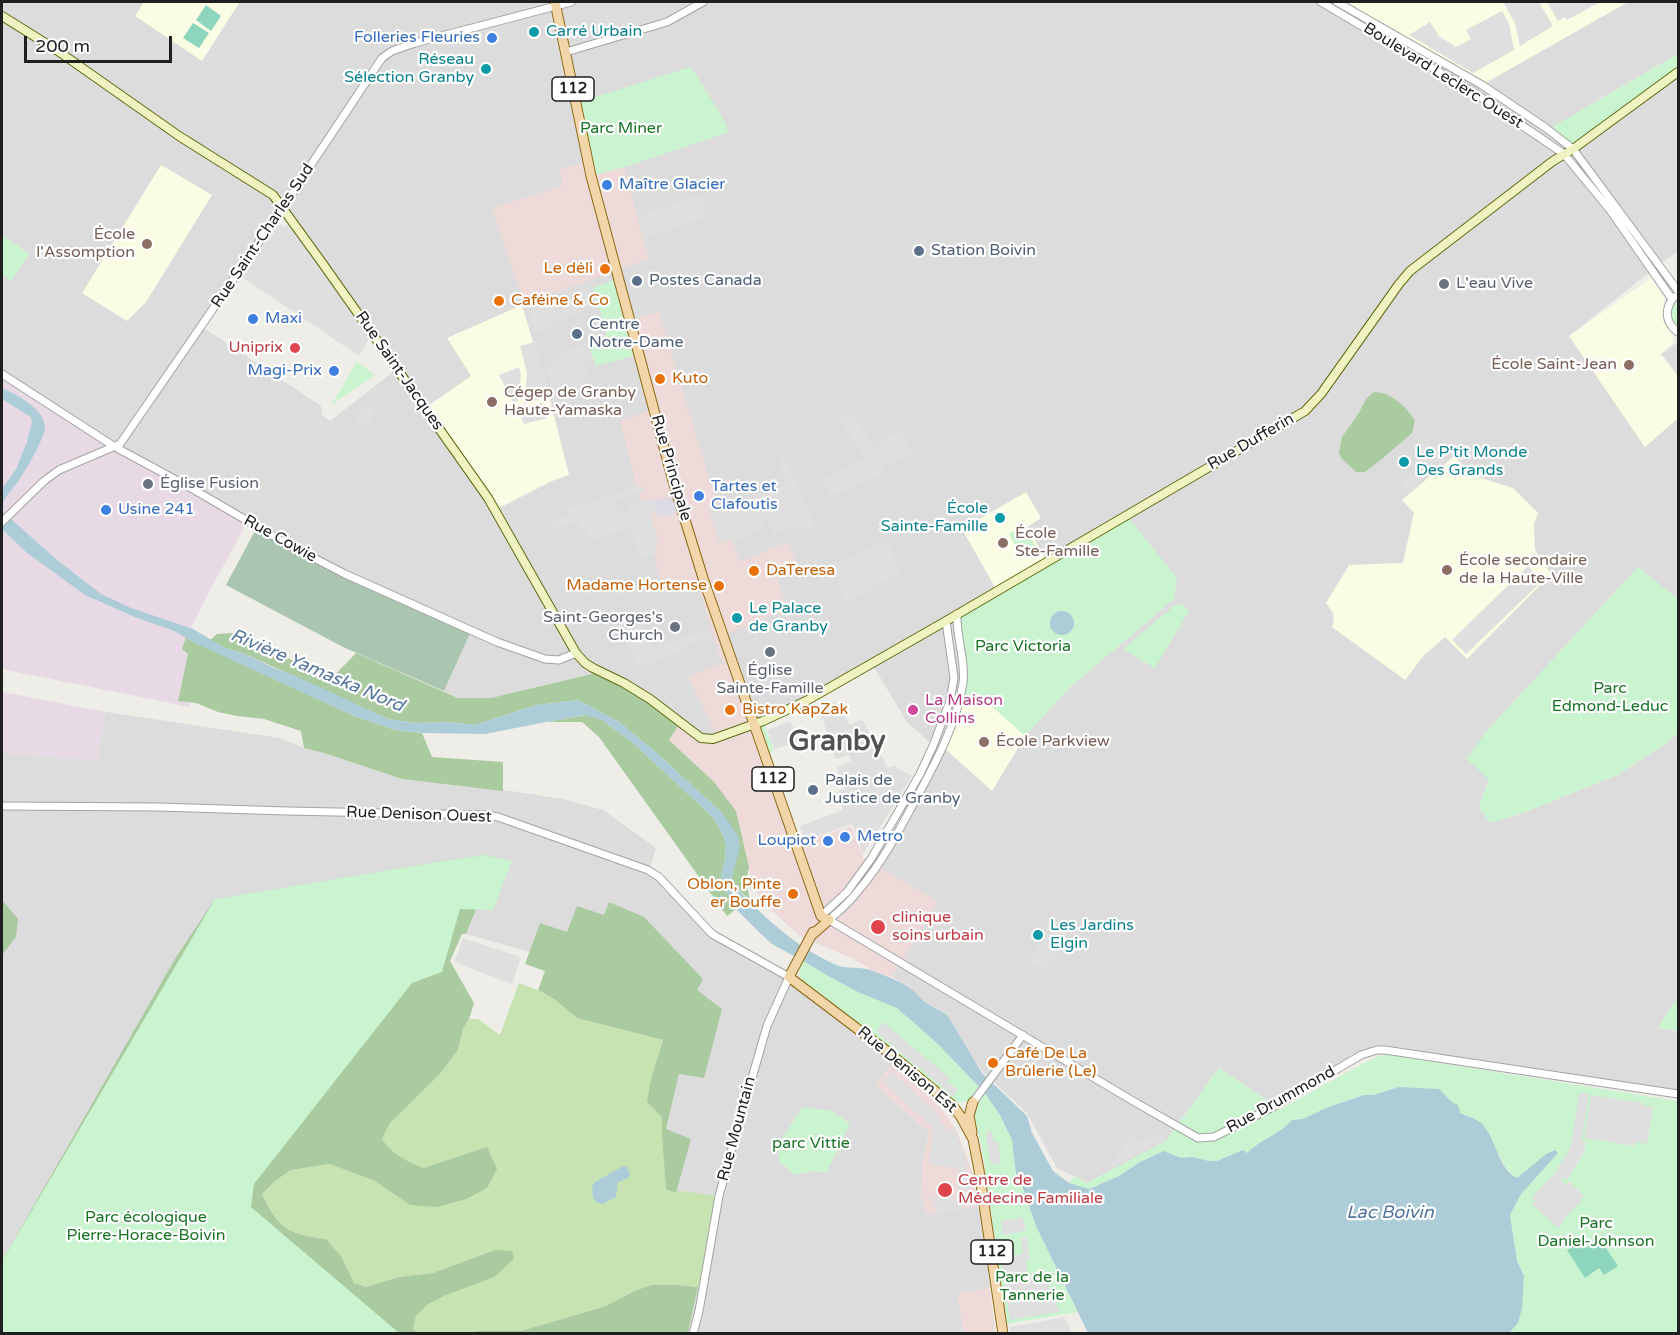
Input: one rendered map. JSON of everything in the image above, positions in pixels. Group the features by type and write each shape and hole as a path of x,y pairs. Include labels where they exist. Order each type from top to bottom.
{"main road":[{"name":"Rue Principale","path":"555,3 591,176 673,481 703,578 825,918"},
{"name":"Rue Saint-Jacques","path":"2,16 58,51 179,136 273,195 488,498 576,653 585,663 650,699 701,738 713,739 754,724"},
{"name":"Rue Dufferin","path":"754,724 806,701 1305,411 1321,394 1410,271 1564,154 1678,72"},
{"name":"Rue Mountain","path":"791,973 812,935 825,918"},
{"name":"Rue Denison Est","path":"791,973 953,1106 973,1139 1003,1334"},
{"path":"932,1089 959,1118 978,1166"},
{"path":"953,1106 975,1101"},
{"path":"973,1139 969,1116 975,1101"}],"street":[{"name":"Rue Saint-Charles Sud","path":"2,522 44,481 59,470 120,444 382,58 392,51 555,3 572,2"},
{"path":"566,52 667,22 703,2"},
{"name":"Boulevard Leclerc Ouest","path":"1321,2 1473,92 1564,154 1610,210 1672,299"},
{"name":"Boulevard Leclerc Ouest","path":"1337,2 1482,85 1573,149 1678,292"},
{"path":"1678,292 1667,309 1670,325 1678,332"},
{"name":"Rue Cowie","path":"2,374 115,447 345,574 480,634 545,659 560,660 576,653"},
{"path":"825,918 859,890 878,864 902,826 942,746 959,701 963,679 962,657 956,628 957,614"},
{"path":"825,918 865,867 894,821 933,746 950,701 954,678 946,621"},
{"name":"Rue Denison Ouest","path":"2,806 159,807 485,815 648,870 659,878 712,934 791,973"},
{"name":"Rue Drummond","path":"825,918 1198,1138 1214,1137 1275,1106 1361,1055 1377,1050 1678,1094"},
{"name":"Rue Mountain","path":"693,1334 719,1196 766,1026 791,973"},
{"path":"959,1118 975,1101 1023,1035"}],"shaded area":[{"path":"2,2 1678,2 1678,54 1593,103 1678,71 1678,251 1569,336 1645,447 1678,418 1678,599 1638,567 1485,733 1489,780 1479,806 1490,823 1523,813 1617,775 1678,733 1678,1000 1673,1003 1658,1028 1678,1031 1678,1090 1377,1045 1268,1101 1219,1068 1166,1141 1087,1183 1057,1168 1027,1113 983,1072 948,1016 892,977 875,972 856,960 800,936 761,901 714,782 600,672 491,698 458,698 444,691 471,631 287,544 2,378","holes":["284,204 327,261 398,368 330,421 322,415 321,406 201,326","1465,467 1481,478 1513,488 1535,550 1467,658 1445,637 1424,655 1405,680 1334,620 1333,613 1349,565 1403,563 1414,513","1174,599 1069,688 1025,736 992,791 960,705 963,657","872,664 907,722 937,749 898,823 871,863 804,868 754,724"]},
{"path":"144,2 239,3 202,61 135,16"},
{"path":"1337,2 1628,2 1482,85"},
{"path":"1503,2 1539,2 1553,26 1520,46 1515,23"},
{"path":"1547,2 1600,2 1567,20 1565,17 1558,21"},
{"path":"1502,11 1509,24 1514,50 1473,73 1409,35 1430,22 1439,36 1456,47 1471,39 1466,30"},
{"path":"585,162 590,177 624,167 649,259 620,269 635,319 659,312 718,508 710,512 719,543 732,539 740,562 788,542 800,570 777,578 787,609 725,635 799,844 851,826 863,857 938,901 892,977 875,972 856,960 800,936 761,901 714,782 669,740 680,723 699,739 710,743 720,742 688,677 723,663 698,584 664,592 620,422 649,410 613,272 524,303 492,208 563,186 560,169"},
{"name":"École l'Assomption","path":"161,165 212,195 146,302 127,321 82,293"},
{"path":"701,195 705,216 645,239 639,216"},
{"path":"289,223 369,338 359,356 242,277 277,224 285,227"},
{"name":"École Saint-Jean","path":"1651,278 1664,299 1663,321 1673,338 1673,343 1661,354 1678,376 1678,418 1645,447 1569,336"},
{"path":"590,288 596,305 552,323 552,326 535,333 529,311"},
{"name":"Cégep de Granby Haute-Yamaska","path":"522,305 569,475 552,481 495,510 425,408 471,376 447,338"},
{"path":"534,342 549,396 524,404 527,373 520,346"},
{"path":"1678,342 1678,376 1661,354"},
{"path":"587,344 591,358 584,359 587,376 583,384 584,390 556,399 545,368 571,349"},
{"path":"519,367 521,375 518,401 513,402 499,375"},
{"path":"2,378 248,521 186,638 197,644 189,707 2,669"},
{"path":"542,403 547,418 524,424 518,410"},
{"path":"364,404 376,412 366,428 355,420"},
{"path":"851,410 884,466 883,474 830,496 823,478 864,459 839,417"},
{"path":"900,431 913,453 886,466 874,445"},
{"path":"1427,440 1445,461 1409,492 1401,483 1425,462 1415,450"},
{"path":"784,456 815,525 797,533 794,527 773,535 766,519 762,521 764,528 735,541 733,537 720,541 710,513 788,484 778,460"},
{"name":"École secondaire de la Haute-Ville","path":"1454,456 1481,478 1513,488 1538,513 1534,524 1535,550 1551,574 1467,659 1445,637 1424,655 1405,680 1332,627 1333,613 1326,603 1349,565 1403,563 1414,513 1402,500"},
{"path":"641,485 643,491 615,500 619,513 629,511 629,506 651,498 653,501 669,497 672,507 650,514 658,540 654,542 657,553 639,559 630,527 590,540 586,527 580,528 577,520 555,529 552,521 568,514 567,509"},
{"name":"École Ste-Famille","path":"1026,492 1041,518 1027,527 1048,562 997,591 962,529"},
{"path":"677,495 682,511 658,518 653,501"},
{"path":"257,527 287,544 471,631 444,691 343,647 226,585"},
{"path":"887,541 901,571 846,603 830,565"},
{"path":"1528,566 1542,581 1466,654 1452,640"},
{"path":"645,624 653,648 709,628 712,638 679,648 681,652 638,668 625,629"},
{"path":"2,692 106,712 97,760 2,753"},
{"name":"École Parkview","path":"977,693 1025,736 992,791 944,748 960,705"},
{"path":"835,701 850,725 862,719 888,768 894,766 912,776 863,854 852,824 804,841 800,826 843,810 838,792 844,789 837,767 851,761 849,755 836,759 820,712"},
{"path":"106,712 280,738 304,748 402,779 563,799 603,810 656,848 649,871 697,924 716,940 788,978 893,1061 876,1086 929,1132 923,1160 921,1197 927,1214 977,1206 983,1220 990,1288 957,1294 964,1333 688,1333 698,1287 709,1256 676,1193 666,1129 679,1074 705,1078 696,989 609,902 604,915 567,932 540,924 530,952 466,934 478,905 512,861 484,855 318,884 215,899 176,957 2,1261 2,753 97,760","holes":["779,1161 827,1172 812,1171 795,1175"]},
{"path":"790,721 799,742 774,749 767,730"},
{"path":"1051,923 1066,933 1062,937 1066,940 1045,971 1028,960 1047,930 1044,927"},
{"path":"463,938 521,957 512,984 454,962"},
{"path":"883,1022 950,1078 947,1081 958,1090 953,1096 876,1032"},
{"path":"893,1061 941,1108 956,1129 973,1174 977,1206 926,1214 921,1197 923,1160 929,1132 876,1086"},
{"path":"891,1071 941,1117 939,1120 949,1131 955,1128 970,1178 971,1190 964,1190 963,1208 937,1212 931,1198 956,1198 960,1169 929,1164 933,1128 884,1083"},
{"path":"1579,1093 1589,1094 1582,1140 1586,1142 1584,1152 1567,1180 1563,1178 1562,1181 1566,1185 1569,1181 1584,1196 1558,1228 1532,1204 1535,1201 1532,1197 1554,1174 1569,1150"},
{"path":"1591,1095 1643,1103 1643,1105 1653,1107 1647,1144 1636,1142 1635,1146 1584,1138"},
{"path":"987,1131 991,1131 994,1142 998,1142 1001,1163 991,1165 986,1138"},
{"path":"1159,1132 1165,1136 1163,1140 1109,1168 1131,1135 1143,1142"},
{"path":"1022,1217 1026,1228 1021,1232 1003,1235 1001,1221"},
{"path":"1027,1237 1030,1259 1026,1260 1027,1277 1042,1275 1060,1312 1010,1320 1001,1258 1023,1254 1021,1238"},
{"path":"990,1288 995,1333 964,1333 957,1294"},
{"path":"1064,1317 1072,1333 1011,1333 1010,1327"}],"green space":[{"path":"206,5 221,16 211,31 196,20"},
{"path":"193,23 209,33 199,48 183,38"},
{"path":"1678,54 1678,71 1573,149 1549,129"},
{"name":"Parc Miner","path":"691,67 720,113 729,132 591,176 576,103"},
{"path":"2,235 29,254 11,281 2,275"},
{"path":"613,280 633,356 596,366 588,343 607,335 593,288"},
{"path":"1678,293 1678,332 1667,315"},
{"path":"357,362 375,375 331,405"},
{"path":"1374,392 1398,401 1415,421 1412,433 1365,472 1356,472 1339,453 1342,437 1366,399"},
{"name":"Parc Victoria","path":"1127,516 1177,578 1174,599 1069,688 1025,736 977,693 960,705 965,678 957,615"},
{"path":"1021,527 1028,533 1035,545 1020,554 1009,534"},
{"name":"Parc Edmond-Leduc","path":"1638,567 1678,599 1678,733 1617,775 1523,813 1490,823 1479,806 1489,780 1467,759 1485,733"},
{"path":"1181,604 1189,611 1155,668 1123,649 1173,607"},
{"path":"232,633 332,678 356,653 458,698 491,698 600,672 624,683 680,723 669,740 714,782 736,811 749,867 746,881 750,901 731,881 734,867 722,813 619,722 578,700 537,705 475,725 449,722 415,723 388,719 210,640 217,634"},
{"path":"186,638 354,716 395,730 422,733 432,757 503,762 503,791 402,779 304,748 301,731 264,719 237,716 218,712 196,703 178,701 188,654 182,649"},
{"path":"586,715 602,720 633,743 713,817 724,837 726,847 721,875 724,887 736,909 727,916 599,737 582,722 546,722"},
{"path":"763,721 774,751 764,754 754,724"},
{"name":"Parc écologique Pierre-Horace-Boivin","path":"484,855 512,861 478,905 466,934 462,934 450,961 474,1003 463,1029 458,1050 440,1074 390,1123 382,1139 395,1153 423,1168 487,1147 497,1169 487,1188 466,1199 437,1207 410,1205 373,1180 329,1164 291,1170 262,1194 279,1222 293,1232 326,1239 341,1256 354,1283 366,1287 399,1277 433,1273 495,1250 512,1251 514,1259 494,1277 446,1295 427,1305 416,1316 413,1329 418,1333 2,1334 2,1261 176,957 215,899"},
{"name":"Parc écologique Pierre-Horace-Boivin","path":"484,855 512,861 493,910 460,909 442,972 412,983 254,1184 251,1207 399,1333 2,1333 2,1261 215,899"},
{"path":"2,900 18,919 16,937 2,955"},
{"path":"609,902 644,917 703,979 697,990 722,1009 704,1078 679,1074 666,1129 691,1139 676,1193 666,1189 662,1117 647,1102 652,1075 663,1040 577,1018 554,999 538,990 545,971 525,964 540,923 567,932 577,906 604,915"},
{"name":"Parc de la Tannerie","path":"803,961 858,992 897,1007 939,1045 984,1092 1000,1115 1012,1140 1016,1174 1036,1226 1077,1312 1007,1324 982,1147 973,1115 978,1103 973,1100 957,1103 873,1034 804,983 799,972"},
{"path":"519,983 554,999 577,1018 663,1040 652,1075 662,1117 666,1189 719,1196 709,1256 698,1287 679,1285 634,1291 606,1306 521,1331 418,1334 413,1329 416,1316 427,1305 446,1295 495,1250 433,1273 399,1277 367,1287 354,1283 341,1256 326,1239 302,1235 286,1228 274,1215 262,1194 291,1170 329,1164 373,1180 410,1205 487,1147 423,1168 395,1153 382,1139 390,1123 440,1074 458,1050 463,1029 469,1019 478,1019 500,1035"},
{"path":"1678,1000 1678,1031 1658,1028 1673,1003"},
{"name":"Parc Daniel-Johnson","path":"1382,1055 1678,1101 1678,1333 1508,1333 1518,1323 1524,1277 1517,1261 1510,1215 1521,1194 1558,1153 1546,1154 1517,1178 1514,1177 1505,1166 1480,1122 1459,1113 1439,1089 1399,1087 1373,1095 1364,1095 1326,1108 1303,1119 1292,1120 1247,1153 1243,1150 1217,1161 1192,1157 1181,1158 1164,1151 1140,1162 1119,1176 1088,1189 1069,1183 1074,1176 1087,1183 1166,1141 1219,1068 1279,1110"},
{"name":"parc Vittie","path":"803,1107 832,1111 850,1124 827,1172 812,1171 795,1175 779,1161 778,1145"},
{"path":"1600,1239 1618,1266 1604,1275 1599,1268 1585,1278 1567,1250 1581,1241 1586,1248"},
{"path":"652,1285 698,1287 688,1333 471,1333 521,1331 606,1306 634,1291"}],"water":[{"path":"2,388 36,409 44,421 45,428 33,456 2,507 2,489 16,469 32,422 31,417 2,399"},
{"name":"Lac Boivin","path":"2,511 57,560 101,594 131,608 193,629 225,648 245,654 298,677 388,719 415,723 449,722 475,725 537,705 578,700 619,722 722,813 737,834 740,846 731,881 753,905 792,939 820,957 839,966 866,969 894,979 948,1016 982,1073 1027,1116 1032,1133 1053,1171 1069,1183 1089,1189 1119,1176 1140,1162 1164,1151 1181,1158 1192,1157 1209,1161 1217,1161 1243,1150 1247,1153 1292,1120 1303,1119 1326,1108 1364,1095 1373,1095 1399,1087 1439,1089 1458,1105 1460,1113 1481,1123 1491,1137 1505,1167 1517,1178 1546,1154 1555,1150 1558,1153 1521,1194 1510,1215 1517,1261 1524,1276 1522,1308 1518,1323 1508,1334 1088,1333 1036,1226 1016,1174 1012,1140 1000,1115 984,1092 939,1045 897,1008 858,992 830,977 772,944 762,935 736,909 724,887 721,875 726,847 724,837 713,817 633,743 602,720 585,715 485,734 395,730 354,716 197,644 172,630 137,618 85,595 26,552 2,529"},
{"path":"1062,611 1070,615 1074,623 1070,631 1062,635 1054,631 1050,623 1054,615"},
{"path":"623,1166 627,1167 630,1174 628,1178 618,1182 616,1197 603,1204 596,1202 593,1198 592,1186 595,1182"}],"place":[{"name":"Carré Urbain","path":"534,32"},
{"name":"Folleries Fleuries","path":"492,38"},
{"name":"Réseau Sélection Granby","path":"486,69"},
{"name":"Maître Glacier","path":"607,185"},
{"name":"École l'Assomption","path":"147,244"},
{"name":"Station Boivin","path":"919,251"},
{"name":"Le déli","path":"605,269"},
{"name":"Postes Canada","path":"637,281"},
{"name":"L'eau Vive","path":"1444,284"},
{"name":"Caféine & Co","path":"499,301"},
{"name":"Maxi","path":"253,319"},
{"name":"Centre Notre-Dame","path":"577,334"},
{"name":"Uniprix","path":"295,348"},
{"name":"École Saint-Jean","path":"1629,365"},
{"name":"Magi-Prix","path":"334,371"},
{"name":"Kuto","path":"660,379"},
{"name":"Cégep de Granby Haute-Yamaska","path":"492,402"},
{"name":"Le P’tit Monde Des Grands","path":"1404,462"},
{"name":"Église Fusion","path":"148,484"},
{"name":"Tartes et Clafoutis","path":"699,496"},
{"name":"Usine 241","path":"106,510"},
{"name":"École Sainte-Famille","path":"1000,518"},
{"name":"École Ste-Famille","path":"1003,543"},
{"name":"École secondaire de la Haute-Ville","path":"1447,570"},
{"name":"DaTeresa","path":"754,571"},
{"name":"Madame Hortense","path":"719,586"},
{"name":"Le Palace de Granby","path":"737,618"},
{"name":"Saint-Georges's Church","path":"675,627"},
{"name":"Église Sainte-Famille","path":"770,652"},
{"name":"Bistro KapZak","path":"730,710"},
{"name":"La Maison Collins","path":"913,710"},
{"name":"École Parkview","path":"984,742"},
{"name":"Palais de Justice de Granby","path":"813,790"},
{"name":"Metro","path":"845,837"},
{"name":"Loupiot","path":"828,841"},
{"name":"Oblon, Pinte er Bouffe","path":"793,894"},
{"name":"clinique soins urbain","path":"878,927"},
{"name":"Les Jardins Elgin","path":"1038,935"},
{"name":"Café De La Brûlerie (Le)","path":"993,1063"},
{"name":"Centre de Médecine Familiale","path":"945,1190"}],"district":[{"name":"Granby","path":"837,743"}],"water label":[{"name":"Rivière Yamaska Nord","path":"317,671"}]}
